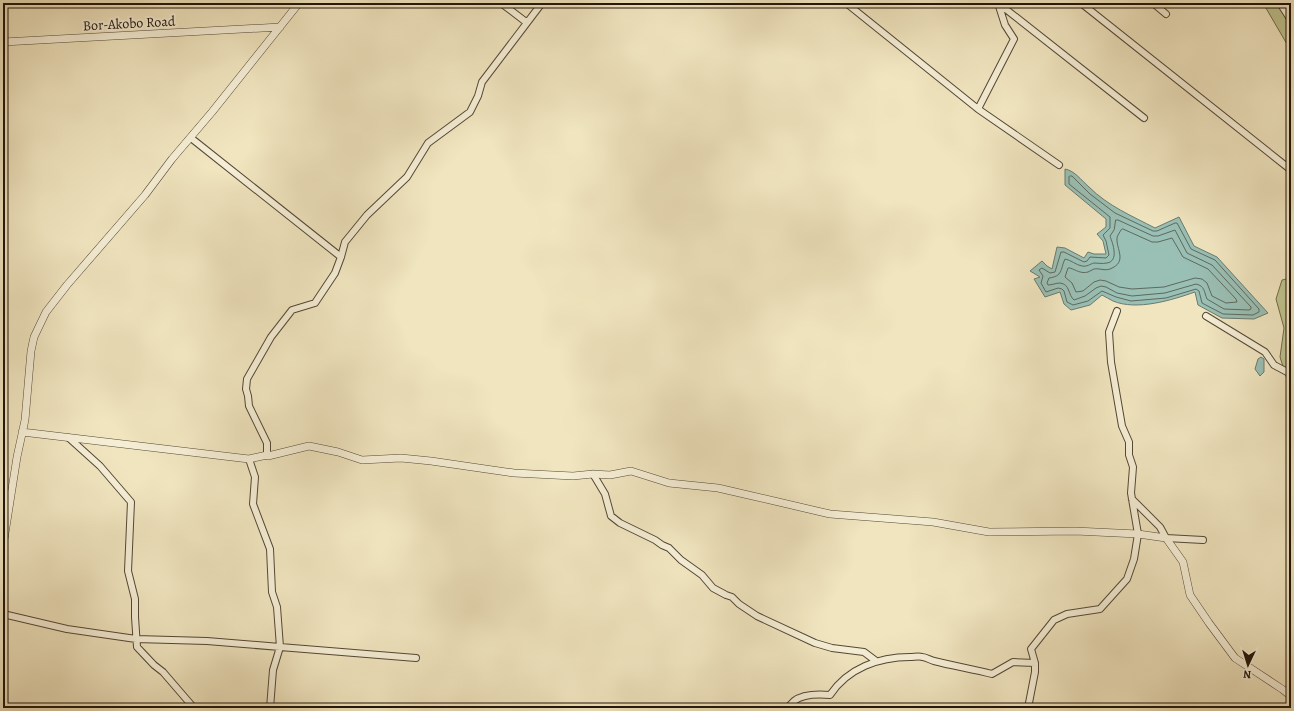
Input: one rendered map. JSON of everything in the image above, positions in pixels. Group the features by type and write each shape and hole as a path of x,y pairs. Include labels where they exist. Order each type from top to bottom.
{"street":[{"path":"3,546 24,420 31,351 34,337 46,312 67,285 136,206 172,159 191,138 299,3"},
{"path":"501,3 526,22"},
{"path":"267,456 267,443 249,406 246,389 247,379 271,337 292,310 315,303 335,273 345,242 367,215 408,177 428,143 470,112 478,96 482,82 526,22 542,3"},
{"path":"846,3 978,109 1059,165"},
{"path":"978,109 1014,39 1006,25 998,3"},
{"path":"998,3 1144,118"},
{"path":"1081,3 1291,170"},
{"path":"1153,3 1166,14"},
{"path":"1280,3 1291,20"},
{"name":"Bor-Akobo Road","path":"3,42 280,27"},
{"path":"191,138 341,256"},
{"path":"1028,708 1035,672 1032,649 1054,620 1067,614 1100,609 1127,579 1134,559 1138,534 1131,493 1133,467 1129,455 1130,442 1122,426 1111,362 1109,332 1117,311"},
{"path":"1206,316 1265,352 1274,365 1291,374"},
{"path":"22,432 249,459 309,446 338,452 362,460 401,458 514,473 573,476 594,474 610,475 631,471 669,483 718,488 830,514 934,522 989,532 1075,531 1138,534 1166,538 1203,540"},
{"path":"69,438 100,466 131,502 128,571 135,599 137,647 163,672 194,708"},
{"path":"249,459 255,477 253,504 270,550 272,592 277,607 280,647 273,670 270,708"},
{"path":"594,474 604,494 611,516 620,523 669,548 681,560 702,575 713,588 732,597 739,604 757,616 815,643 832,648 864,652 876,661"},
{"path":"1132,499 1160,527 1182,562 1190,595 1235,658 1291,696"},
{"path":"3,614 67,629 136,639 207,641 416,658"},
{"path":"787,708 794,700 803,697 821,694 830,695 833,690 847,677 862,667 876,661 897,657 923,657 934,661 992,674 1013,662 1035,663"}],"green space":[{"path":"1263,3 1291,3 1291,51"},
{"path":"1291,278 1291,392 1280,357 1284,328 1276,299 1282,280"}],"water":[{"path":"1065,169 1075,174 1104,200 1155,228 1179,217 1194,246 1217,257 1268,313 1254,319 1222,318 1198,305 1195,292 1165,301 1143,305 1122,304 1102,295 1090,305 1071,310 1064,304 1060,292 1045,297 1034,279 1040,277 1030,271 1042,261 1052,269 1057,247 1065,248 1084,258 1088,252 1094,254 1106,254 1103,241 1097,234 1106,227 1106,219 1065,185"},
{"path":"1261,357 1264,359 1264,372 1260,376 1255,369 1258,359"}]}
